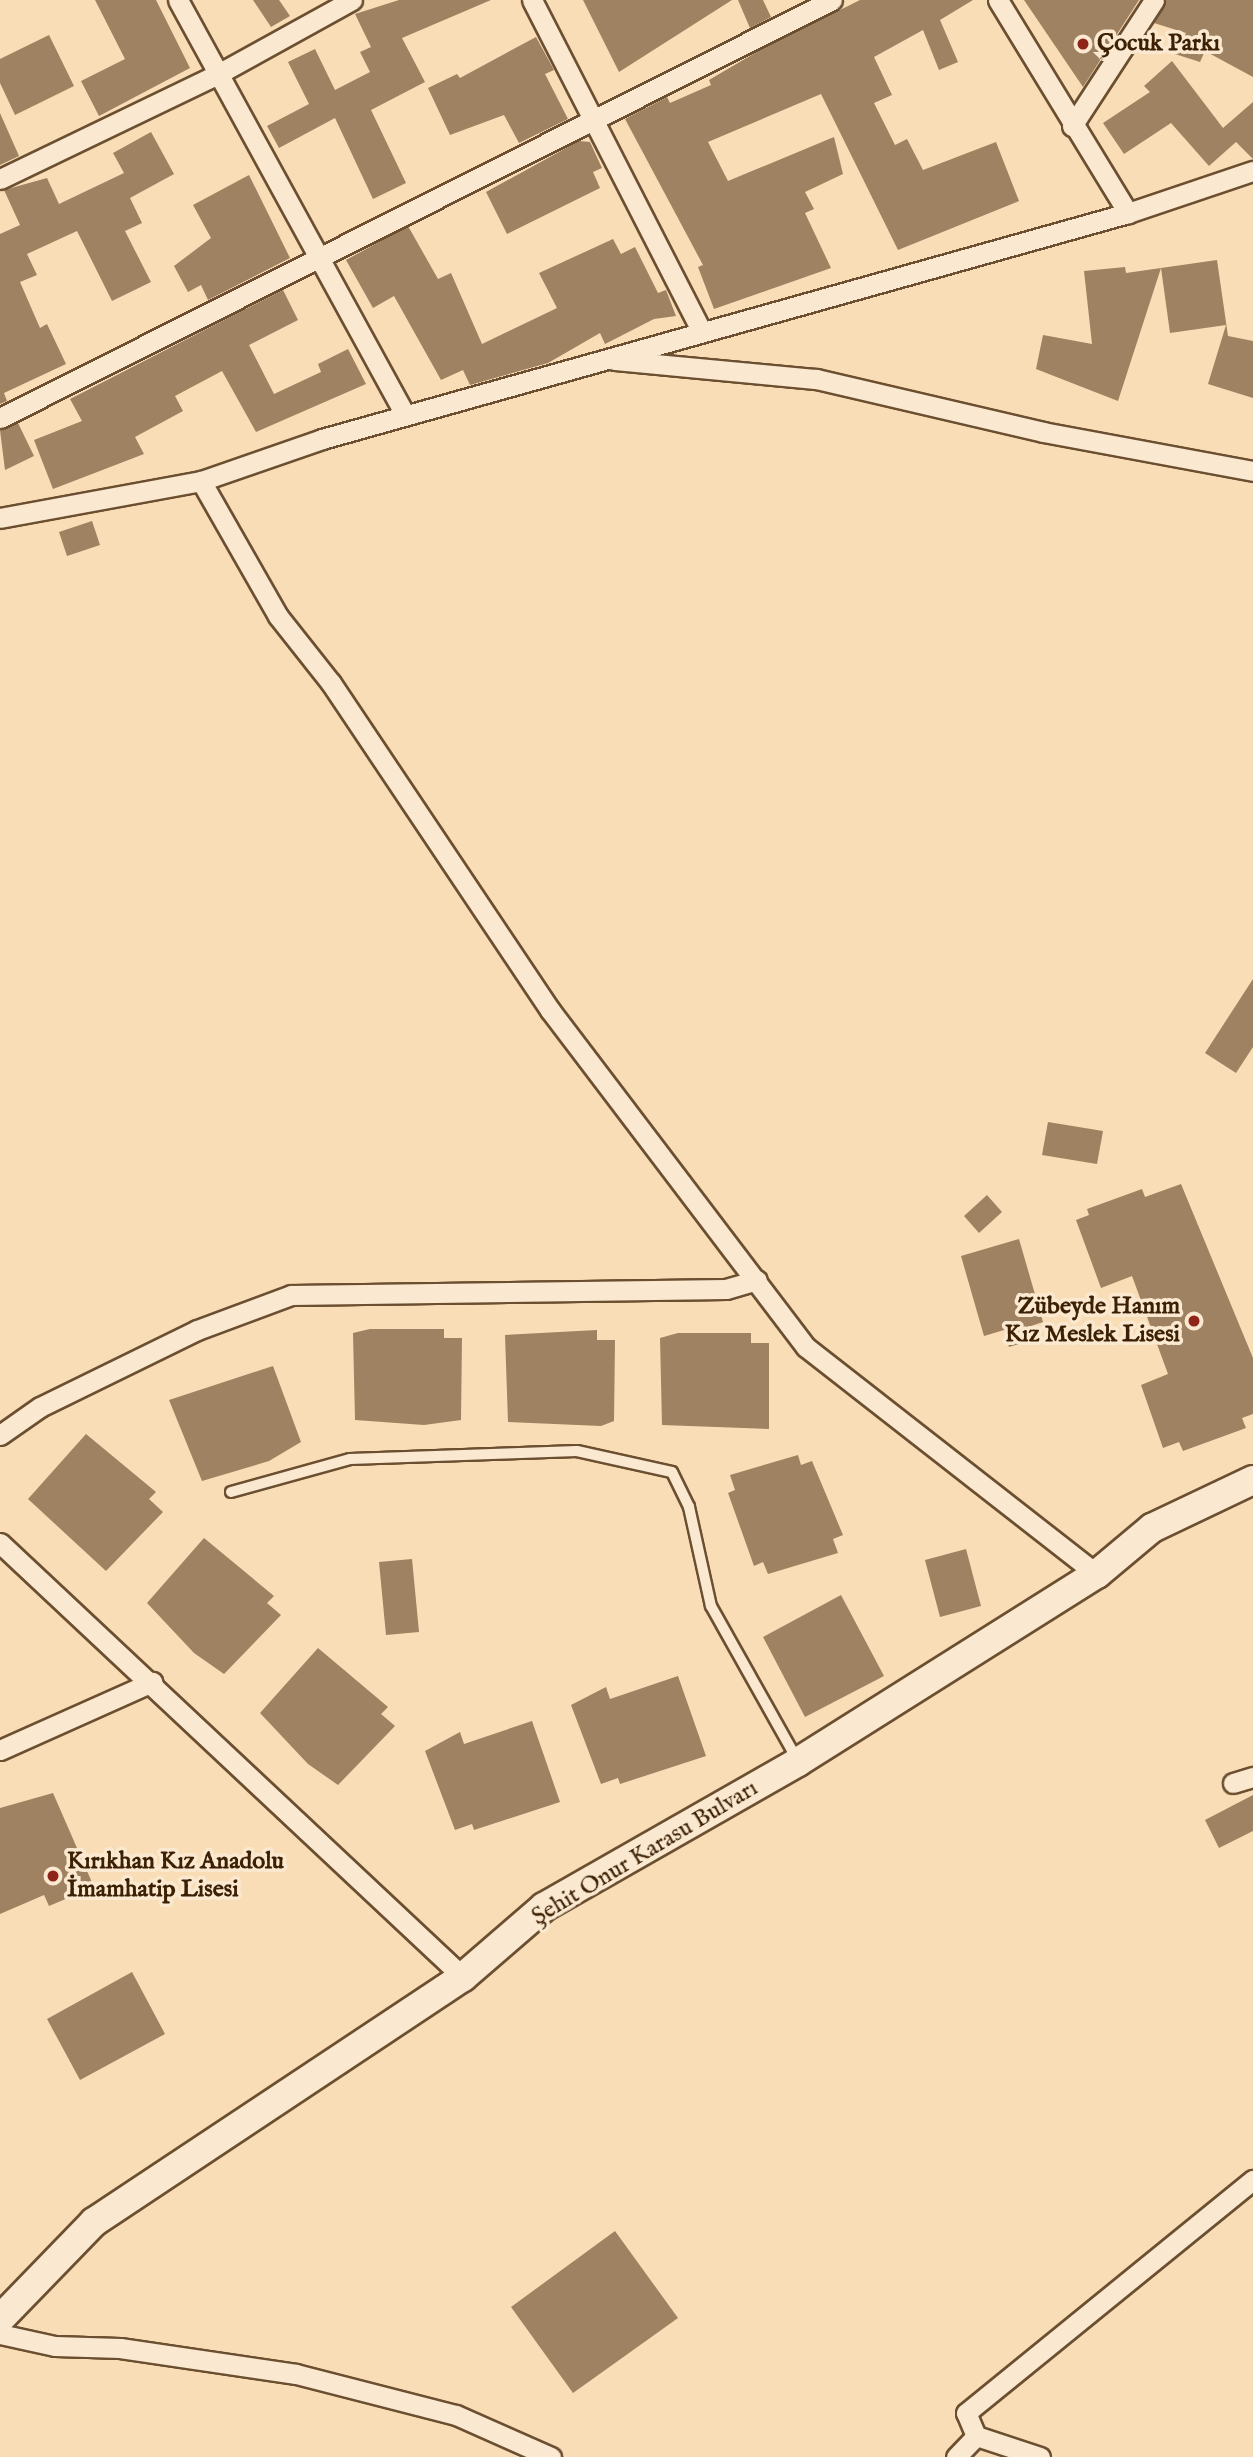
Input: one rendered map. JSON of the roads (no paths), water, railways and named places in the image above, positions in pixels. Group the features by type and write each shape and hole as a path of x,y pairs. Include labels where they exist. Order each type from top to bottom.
{"street":[{"path":"178,0 405,415"},
{"path":"0,179 218,74 352,0"},
{"path":"532,0 700,329"},
{"path":"0,418 832,0"},
{"path":"998,0 1072,126 1128,213"},
{"path":"1072,126 1154,0"},
{"path":"0,518 201,481 405,415 700,329 1128,213 1253,172"},
{"path":"602,359 816,379 1043,432 1253,471"},
{"path":"201,481 278,616 331,683 550,1010 806,1346 857,1391 1097,1574"},
{"path":"0,1435 40,1407 197,1331 291,1295 726,1289 757,1280"},
{"name":"Şehit Onur Karasu Bulvarı","path":"0,2319 94,2222 463,1977 544,1907 798,1762 1097,1574 1152,1528 1253,1480"},
{"path":"0,1543 152,1682 463,1977"},
{"path":"0,1750 152,1682"},
{"path":"1233,1783 1253,1777"},
{"path":"1040,2457 976,2436 965,2413 983,2393 1253,2180"},
{"path":"0,2334 55,2346 120,2348 296,2374 456,2415 551,2457"},
{"path":"956,2457 976,2436"}],"lane":[{"path":"231,1492 350,1459 577,1451 672,1472 689,1507 711,1606 798,1762"}],"place":[{"name":"Çocuk Parkı","path":"1083,44"},
{"name":"Zübeyde Hanım Kız Meslek Lisesi","path":"1194,1321"},
{"name":"Kırıkhan Kız Anadolu İmamhatip Lisesi","path":"53,1876"}]}
